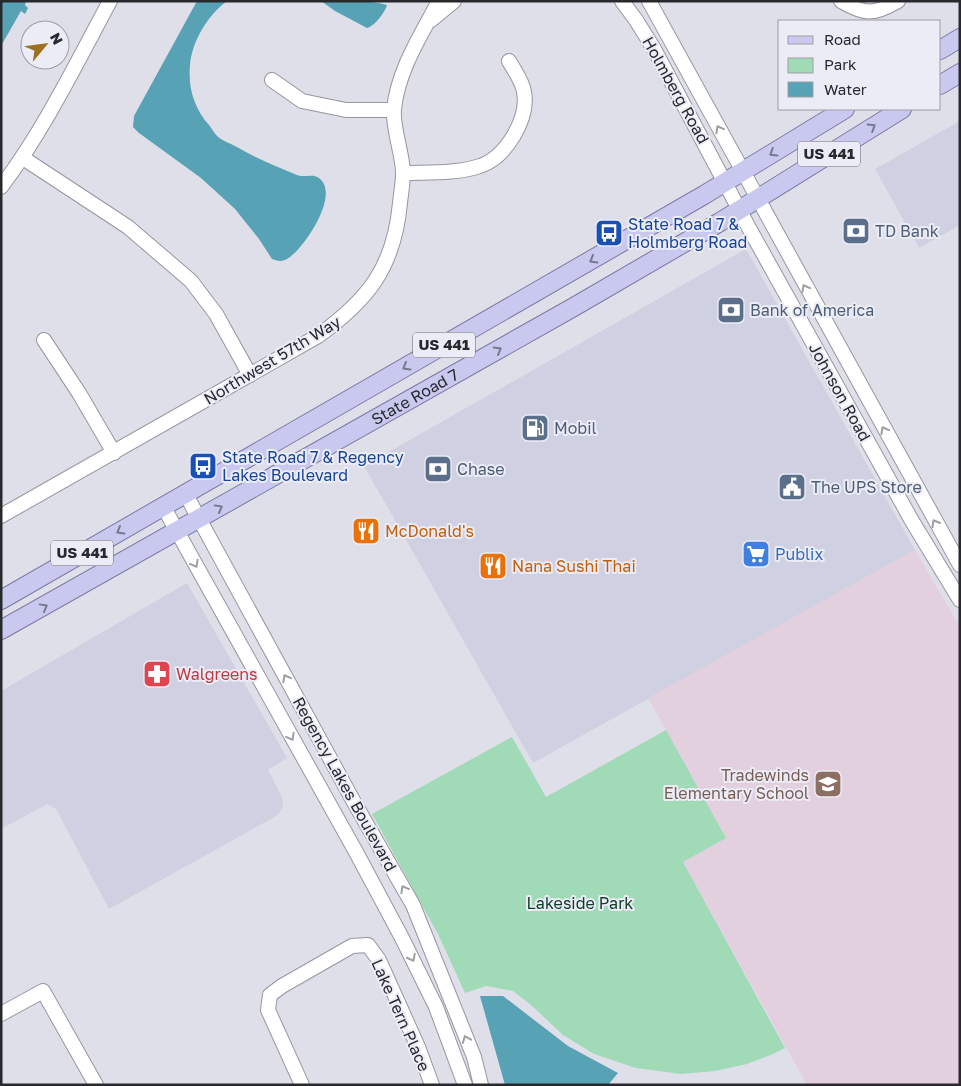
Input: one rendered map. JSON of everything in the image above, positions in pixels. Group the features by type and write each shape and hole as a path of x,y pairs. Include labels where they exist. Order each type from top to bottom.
{"main road":[{"path":"941,49 960,38"},
{"path":"941,85 960,73"},
{"name":"State Road 7","path":"1,600 726,182 843,110"},
{"name":"State Road 7","path":"1,630 495,352 739,210 900,110"}],"street":[{"path":"1,187 23,158 110,1"},
{"name":"Northwest 57th Way","path":"1,516 318,336 344,317 368,291 386,263 398,228 403,173 394,110 406,64 439,1"},
{"name":"Northwest 57th Way","path":"427,24 454,1"},
{"name":"Holmberg Road","path":"622,1 654,49 726,182"},
{"name":"Holmberg Road","path":"648,1 742,172"},
{"path":"841,1 865,13 883,10 898,1"},
{"path":"403,173 455,172 482,165 504,150 520,127 525,106 524,90 509,61"},
{"path":"272,80 302,101 346,110 394,110"},
{"path":"23,158 128,227 191,281 216,314 250,375"},
{"name":"Johnson Road","path":"742,172 960,565"},
{"name":"Johnson Road","path":"726,182 739,210 927,546 960,600"},
{"path":"44,340 80,393 114,453"},
{"name":"Regency Lakes Boulevard","path":"186,493 350,796 413,905 474,1057 481,1085"},
{"name":"Regency Lakes Boulevard","path":"163,506 402,938 436,1007 465,1085"},
{"path":"927,546 939,551 960,586"},
{"name":"Lake Tern Place","path":"302,1085 268,1010 270,995 282,986 352,946 368,946 379,960 391,986 418,1047 432,1085"},
{"path":"1,1014 44,991 96,1085"}],"shaded area":[{"path":"960,121 960,225 919,248 875,169"},
{"path":"746,249 915,550 533,763 364,466"},
{"name":"Tradewinds Elementary School","path":"915,550 960,627 960,1085 807,1085 683,862 726,838 648,698"},
{"path":"187,583 287,758 268,770 282,797 283,806 278,815 109,909 56,809 47,804 1,829 1,691"}],"green space":[{"name":"Lakeside Park","path":"666,730 726,838 683,862 785,1048 747,1064 715,1071 681,1074 636,1068 594,1054 563,1035 513,991 486,986 465,993 439,936 372,814 512,737 546,797"}],"water":[{"path":"1,1 26,1 25,5 28,8 25,14 21,11 1,46"},
{"path":"197,1 227,1 207,21 191,56 191,90 199,112 222,140 297,175 317,177 325,186 326,196 318,221 302,244 285,260 272,259 235,209 201,178 133,127 134,116"},
{"path":"321,1 365,2 387,5 373,25 367,28 335,11"},
{"path":"480,996 503,996 568,1046 618,1073 608,1085 505,1085"}],"place":[{"name":"TD Bank","path":"856,231"},
{"name":"State Road 7 & Holmberg Road","path":"609,233"},
{"name":"Bank of America","path":"731,310"},
{"name":"Mobil","path":"535,428"},
{"name":"State Road 7 & Regency Lakes Boulevard","path":"203,466"},
{"name":"Chase","path":"438,469"},
{"name":"The UPS Store","path":"792,487"},
{"name":"McDonald's","path":"366,531"},
{"name":"Publix","path":"756,554"},
{"name":"Nana Sushi Thai","path":"493,566"},
{"name":"Walgreens","path":"157,674"},
{"name":"Tradewinds Elementary School","path":"828,784"}]}
